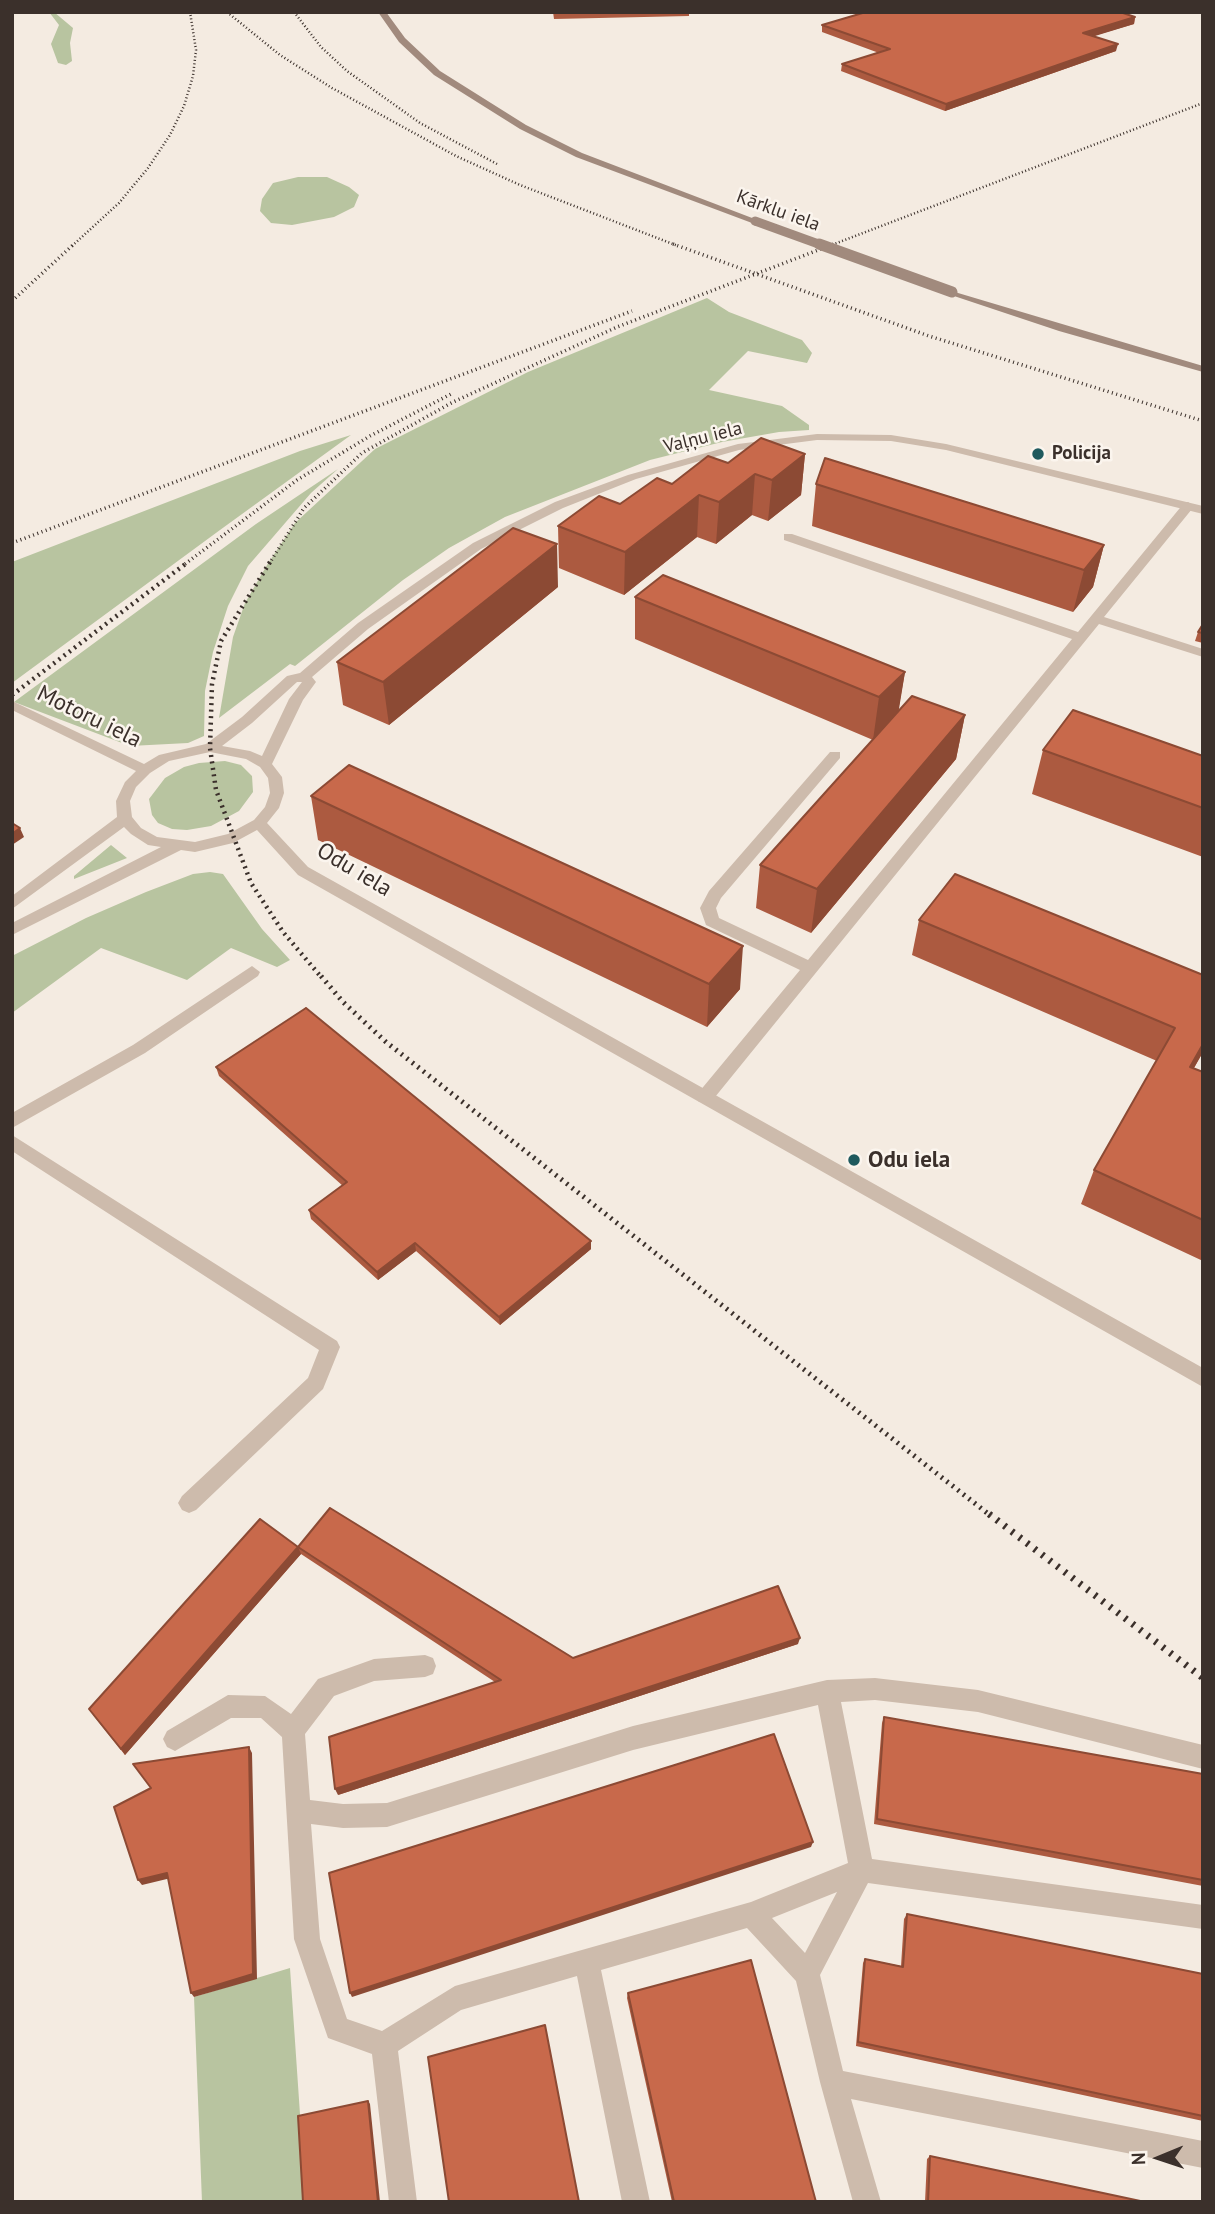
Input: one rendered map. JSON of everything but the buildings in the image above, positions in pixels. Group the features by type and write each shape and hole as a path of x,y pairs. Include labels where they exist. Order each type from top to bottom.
{"street":[{"name":"Kārklu iela","path":"382,12 402,40 437,73 474,99 579,155 952,292 1063,329 1203,369"},
{"name":"Vaļņu iela","path":"210,748 292,680 305,676 363,626 477,545 559,505 632,477 738,447 817,437 891,438 971,453 1196,508"},
{"path":"705,1097 1096,619 1196,508"},
{"path":"788,537 1081,638"},
{"path":"1096,619 1203,653"},
{"path":"265,764 296,699 309,682 305,676"},
{"name":"Motoru iela","path":"12,705 145,770"},
{"path":"210,748 250,755 265,764 275,777 277,793 272,808 259,823 233,838 214,844 176,846 153,841 136,831 125,818 123,801 130,785 145,770 164,758 186,751 210,748"},
{"path":"811,968 712,921 708,908 715,895 835,755"},
{"path":"12,904 105,836 125,818"},
{"name":"Odu iela","path":"259,823 303,871 1203,1378"},
{"path":"12,930 176,846"},
{"path":"12,1121 139,1049 251,972"},
{"path":"13,1145 330,1347 316,1383 189,1503"},
{"path":"384,2045 337,2029 307,1939 293,1731 326,1687 374,1670 425,1667"},
{"path":"299,1810 343,1816 387,1815 633,1738 827,1691 875,1689 978,1701 1203,1757"},
{"path":"807,1975 862,1870 827,1691"},
{"path":"176,1739 228,1706 265,1707 293,1731"},
{"path":"384,2045 454,1999 751,1914 862,1870 1203,1917"},
{"path":"751,1914 807,1975 833,2082 867,2202"},
{"path":"587,1961 636,2202"},
{"path":"384,2045 403,2202"},
{"path":"833,2082 1203,2155"}],"green space":[{"path":"49,12 54,12 73,28 70,43 72,61 66,65 58,63 51,44 59,25"},
{"path":"298,177 327,177 359,195 354,207 334,217 292,225 271,223 260,211 262,199 273,183"},
{"path":"707,298 729,312 802,340 812,353 807,363 748,351 709,390 782,406 809,425 809,430 779,432 722,442 650,460 505,517 449,548 403,580 295,666 290,664 219,718 233,637 245,603 267,565 295,523 375,449 528,372"},
{"path":"351,435 12,683 12,562 300,451"},
{"path":"338,469 311,493 248,566 228,606 213,652 205,691 204,736 188,743 130,746 14,702 256,524"},
{"path":"225,761 241,765 252,776 253,792 239,811 211,826 187,830 172,829 158,823 152,815 149,799 165,778 184,767"},
{"path":"111,845 127,858 74,879 74,876"},
{"path":"193,874 223,874 262,929 290,960 277,967 231,948 187,980 101,948 12,1013 12,956 86,918 146,892"},
{"path":"290,1968 306,2202 202,2202 194,1997"}],"railway":[{"path":"72,246 119,203 148,168 170,135 184,106 193,76 196,50 190,12"},
{"path":"227,12 280,55 332,88 456,156 520,185 678,246"},
{"path":"294,12 321,47 347,71 420,123 497,164"},
{"path":"829,246 1203,103"},
{"path":"12,301 74,244"},
{"path":"673,244 756,274"},
{"path":"756,274 834,244"},
{"path":"269,564 304,508 362,453 453,402 617,327 756,274"},
{"path":"756,274 929,336 1203,421"},
{"path":"12,543 632,311"},
{"path":"185,564 297,480 370,436 453,393"},
{"path":"12,695 188,562"},
{"path":"270,562 221,641 212,684 210,748 216,790 251,883 283,932 322,978"},
{"path":"321,976 343,1002 386,1042 991,1516"},
{"path":"989,1514 1203,1678"}],"place":[{"name":"Policija","path":"1038,454"},
{"name":"Odu iela","path":"854,1160"}]}
